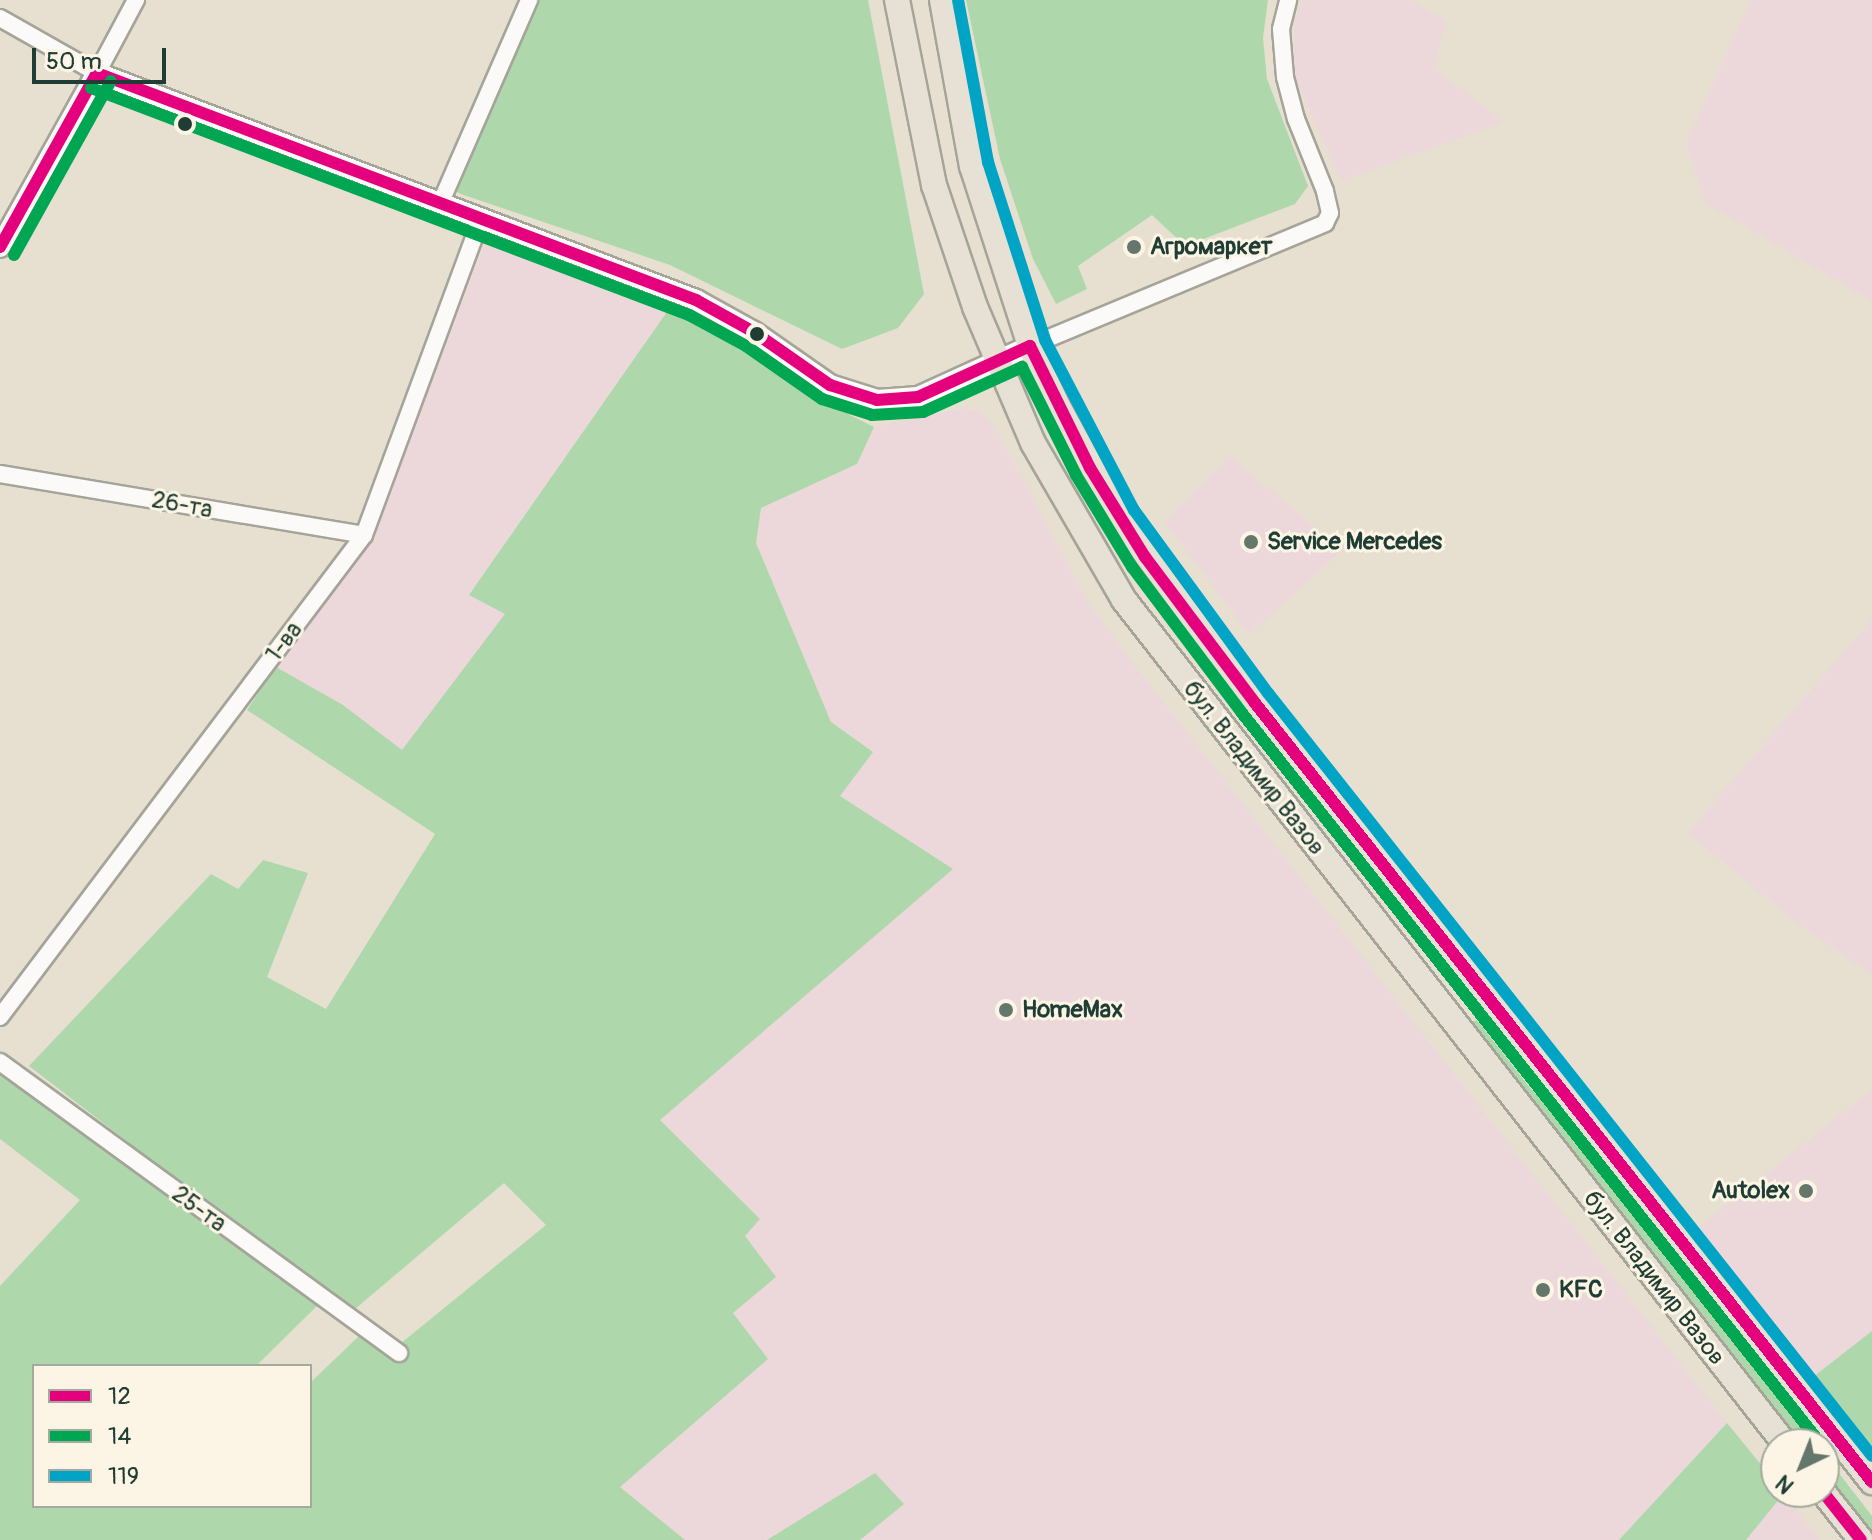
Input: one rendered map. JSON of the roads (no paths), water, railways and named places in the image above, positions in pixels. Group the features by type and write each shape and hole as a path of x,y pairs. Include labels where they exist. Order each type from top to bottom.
{"main road":[{"name":"бул. Владимир Вазов","path":"897,0 934,185 975,307 1033,443 1143,627 1772,1428"},
{"name":"бул. Владимир Вазов","path":"942,0 972,166 1030,346 1090,468 1145,557 1263,713 1872,1482"},
{"path":"1836,1508 1861,1540"}],"street":[{"path":"0,247 136,0"},
{"path":"440,204 529,0"},
{"path":"0,18 97,73 696,300 754,332 830,385 877,400 918,397 1030,346 1325,223 1330,213 1325,191 1296,119 1285,77 1281,29 1288,0"},
{"name":"1-ва","path":"0,1017 364,535 481,219"},
{"name":"26-та","path":"0,474 364,535"},
{"name":"25-та","path":"0,1062 399,1353"}],"place":[{"name":"Агромаркет","path":"1134,247"},
{"name":"Service Mercedes","path":"1251,542"},
{"name":"HomeMax","path":"1006,1010"},
{"name":"Autolex","path":"1806,1191"},
{"name":"KFC","path":"1543,1290"}]}
